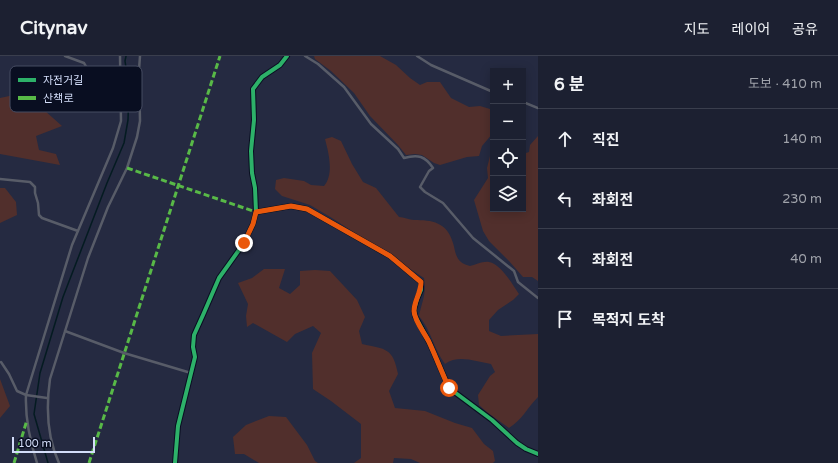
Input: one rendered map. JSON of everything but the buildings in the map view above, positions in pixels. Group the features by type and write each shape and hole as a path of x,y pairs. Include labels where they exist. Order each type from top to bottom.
{"street":[{"path":"175,463 178,426 195,357 193,347 194,335 219,278 244,243 253,224 256,212 251,152 254,120 253,88 262,77 280,65 287,56"},
{"path":"256,212 291,206 307,209 390,256 421,282 421,290 416,299 414,310 415,316 430,344 449,388 492,420 517,443 538,454"}],"lane":[{"path":"65,56 84,63 86,66"},
{"path":"139,66 140,56"},
{"path":"306,56 318,64 344,87 371,124 398,149 404,158 418,156 422,157 429,163 433,168 429,171 420,188 443,203 473,238 514,271 518,282 538,298"},
{"path":"417,56 430,65 490,91"},
{"path":"526,103 538,108"},
{"path":"37,463 25,411 26,394 72,245 113,148 121,121 121,112"},
{"path":"59,463 51,438 48,418 47,398 50,379 88,258 108,207 127,168 138,137 140,112"},
{"path":"0,179 30,182 35,187 38,203 38,215 42,218 78,231"},
{"path":"64,331 124,353 191,373"},
{"path":"1,362 9,374 17,391 47,398"}],"shaded area":[{"path":"314,56 380,56 396,65 420,85 427,82 440,82 451,98 469,107 480,106 490,109 490,137 482,146 479,156 467,157 440,165 422,155 406,155 370,116 354,93 331,71 315,59"},
{"path":"10,96 10,112 46,112 62,126 36,136 39,150 56,154 60,165 0,154 0,98"},
{"path":"538,136 538,281 532,277 523,277 489,241 483,231 474,200 488,178 487,168 490,156 490,212 526,212 526,153 529,152 530,145"},
{"path":"332,137 341,141 363,182 376,188 399,217 433,222 443,226 450,236 460,261 470,266 489,262 498,266 519,294 498,310 489,320 489,331 501,336 538,334 538,397 514,425 509,428 479,405 478,395 490,376 495,372 491,364 462,359 450,361 445,364 441,358 427,327 419,316 425,293 424,278 332,218 310,205 282,196 275,189 276,180 284,178 304,181 311,185 324,186 330,170 325,139"},
{"path":"0,188 5,188 16,202 17,215 0,223"},
{"path":"264,269 285,269 279,288 290,294 300,285 300,271 330,271 357,300 365,317 359,331 362,344 383,349 391,354 394,359 398,374 389,391 395,408 425,411 472,428 484,444 493,451 495,461 493,463 420,463 411,459 394,458 393,463 354,463 361,458 361,424 313,389 312,353 321,333 313,326 295,334 287,342 253,323 247,327 246,316 248,304 238,283 252,278"},
{"path":"0,379 10,406 0,418"},
{"path":"269,416 286,417 307,445 315,461 318,463 259,463 244,454 235,454 233,437 246,425"}],"waterway":[{"path":"126,56 126,66"},
{"path":"48,463 34,414 40,373 63,297 124,143 128,112"}],"marked path":[{"path":"89,463 220,56"},
{"path":"127,168 256,212"},
{"path":"14,463 27,420"}],"cycle path":[{"path":"175,463 178,426 195,357 193,347 194,335 219,278 244,243 253,224 256,212 251,151 254,120 253,89 262,77 280,65 287,56"},
{"path":"256,212 291,206 307,209 390,256 421,282 421,290 414,310 415,316 430,344 449,388 492,420 517,443 538,454"}],"route":[{"path":"244,243 253,224 256,212 291,206 307,209 390,256 421,282 421,290 416,299 414,310 415,316 430,344 449,388"}]}
